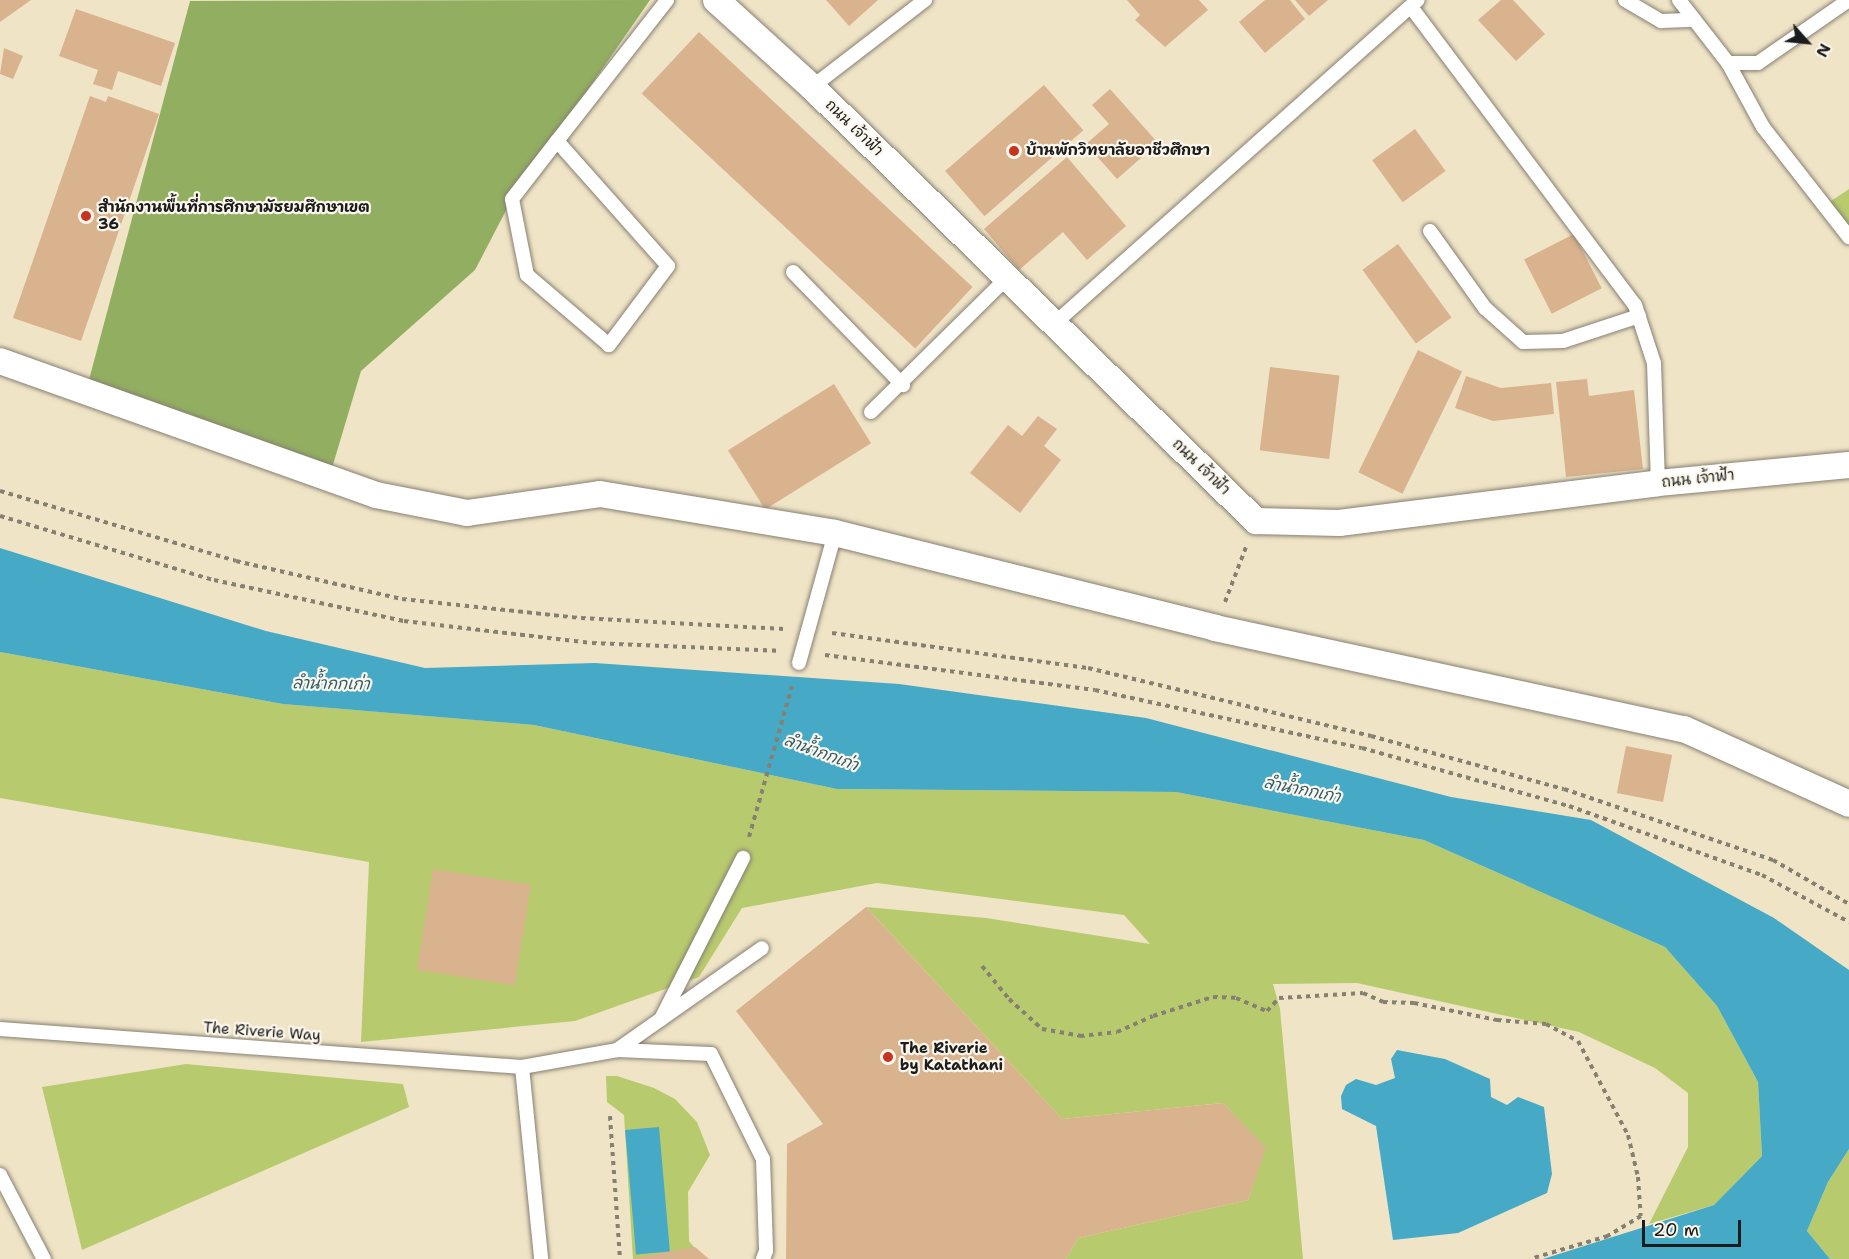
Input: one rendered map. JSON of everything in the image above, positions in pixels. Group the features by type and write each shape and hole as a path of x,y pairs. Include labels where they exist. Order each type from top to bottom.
{"street":[{"name":"ถนน เจ้าฟ้า","path":"716,0 812,87 1256,521 1339,523 1658,483 1849,465"},
{"path":"0,361 376,495 467,513 600,494 835,533 1215,628 1684,729 1849,804"}],"lane":[{"path":"558,141 668,266 609,345 527,275 512,199 667,0"},
{"path":"812,87 925,0"},
{"path":"1625,0 1661,21 1694,20"},
{"path":"1679,0 1728,63 1763,127 1849,237"},
{"path":"1728,63 1758,63 1849,0"},
{"path":"1054,324 1414,4 1635,305 1654,363 1658,483"},
{"path":"1430,231 1485,308 1523,342 1563,341 1639,316"},
{"path":"793,272 903,386"},
{"path":"871,412 903,386 1007,278"},
{"path":"800,658 835,533"},
{"path":"661,1019 743,858"},
{"path":"617,1050 762,948"},
{"name":"The Riverie Way","path":"0,1029 522,1067 617,1050 711,1054 763,1159 766,1251 763,1259"},
{"path":"522,1067 541,1259"},
{"path":"0,1175 44,1259"}],"path":[{"path":"0,491 236,561 402,599 581,618 808,630 1088,668 1371,736 1564,789 1773,860 1849,904"},
{"path":"0,516 214,580 404,621 592,643 800,658 1095,690 1362,748 1569,806 1751,871 1849,922"},
{"path":"1215,628 1256,521"},
{"path":"743,858 800,658"},
{"path":"982,966 1009,999 1042,1029 1080,1036 1117,1032 1153,1016 1213,997 1236,998 1267,1011 1279,998 1363,993 1383,1002 1414,1003 1497,1020 1546,1024 1578,1041 1628,1135 1638,1177 1641,1216 1608,1236 1530,1259"},
{"path":"610,1116 620,1259"}],"green space":[{"path":"650,0 512,199 475,270 361,371 329,478 86,391 190,1"},
{"path":"1849,189 1849,236 1825,205"},
{"path":"0,652 283,704 534,725 837,789 1176,792 1424,840 1665,947 1717,1006 1758,1082 1762,1156 1714,1205 1649,1224 1688,1147 1688,1093 1655,1068 1579,1032 1357,983 1273,984 1280,1009 1303,1259 1066,1259 1078,1238 1248,1200 1265,1148 1223,1103 1062,1119 866,907 986,918 1150,944 1124,915 877,883 742,908 699,977 575,1021 361,1042 369,862 0,798"},
{"path":"186,1064 403,1084 409,1107 82,1250 42,1087"},
{"path":"606,1076 617,1076 654,1088 675,1099 697,1122 710,1155 688,1192 689,1241 704,1259 633,1259 624,1115 607,1102"},
{"path":"1849,1149 1849,1259 1830,1259 1807,1231 1828,1182"}],"water":[{"name":"ลำน้ำกกเก่า","path":"0,548 266,631 425,668 595,663 899,684 1146,718 1451,797 1591,820 1774,918 1849,970 1849,1149 1828,1182 1807,1231 1830,1259 1543,1259 1714,1205 1762,1156 1758,1082 1717,1006 1665,947 1424,840 1176,792 837,789 534,725 283,704 0,652"},
{"path":"1397,1050 1445,1059 1490,1079 1491,1097 1507,1105 1518,1097 1544,1107 1552,1174 1547,1193 1458,1233 1393,1240 1376,1126 1342,1109 1341,1096 1346,1085 1356,1079 1376,1085 1395,1078 1391,1059"},
{"path":"659,1127 670,1252 636,1254 625,1130"}],"building":[{"path":"0,0 31,0 0,22"},
{"path":"826,0 878,0 849,26"},
{"path":"1127,0 1199,0 1208,10 1165,47 1135,20 1140,15"},
{"path":"1265,0 1290,0 1305,19 1265,53 1239,22"},
{"path":"1295,0 1328,0 1309,16"},
{"path":"1501,0 1513,0 1545,34 1516,61 1478,20"},
{"path":"76,9 175,43 161,86 118,71 112,90 93,84 98,70 59,56"},
{"path":"699,32 973,287 915,349 642,93"},
{"path":"4,48 23,56 13,79 0,74"},
{"name":"บ้านพักวิทยาลัยอาชีวศึกษา","path":"1044,85 1083,130 984,216 945,171"},
{"path":"1110,89 1158,143 1117,179 1086,144 1109,124 1092,105"},
{"name":"สำนักงานพื้นที่การศึกษามัธยมศึกษาเขต 36","path":"90,96 106,102 108,96 159,114 81,341 13,318"},
{"path":"1415,129 1446,171 1403,202 1372,160"},
{"path":"1067,157 1126,226 1087,260 1063,232 1019,270 984,229"},
{"path":"1574,234 1602,288 1552,314 1524,259"},
{"path":"1398,244 1451,318 1416,343 1362,270"},
{"path":"1418,350 1462,371 1402,494 1358,472"},
{"path":"1270,367 1339,376 1329,459 1260,450"},
{"path":"1466,376 1501,388 1551,383 1554,414 1493,421 1455,408"},
{"path":"1587,379 1589,396 1634,390 1643,469 1566,477 1556,382"},
{"path":"834,384 871,443 765,510 728,450"},
{"path":"1038,416 1057,429 1044,446 1061,460 1020,513 970,473 1008,425 1022,436"},
{"path":"1626,746 1672,755 1663,802 1617,793"},
{"path":"433,869 531,884 515,985 417,970"},
{"name":"The Riverie by Katathani","path":"866,907 1062,1119 1223,1103 1266,1148 1248,1200 1078,1238 1066,1259 786,1259 787,1144 823,1124 736,1011"},
{"path":"695,1247 709,1259 635,1259 635,1258"}],"place":[{"name":"บ้านพักวิทยาลัยอาชีวศึกษา","path":"1014,151"},
{"name":"สำนักงานพื้นที่การศึกษามัธยมศึกษาเขต 36","path":"86,216"},
{"name":"The Riverie by Katathani","path":"888,1057"}]}
